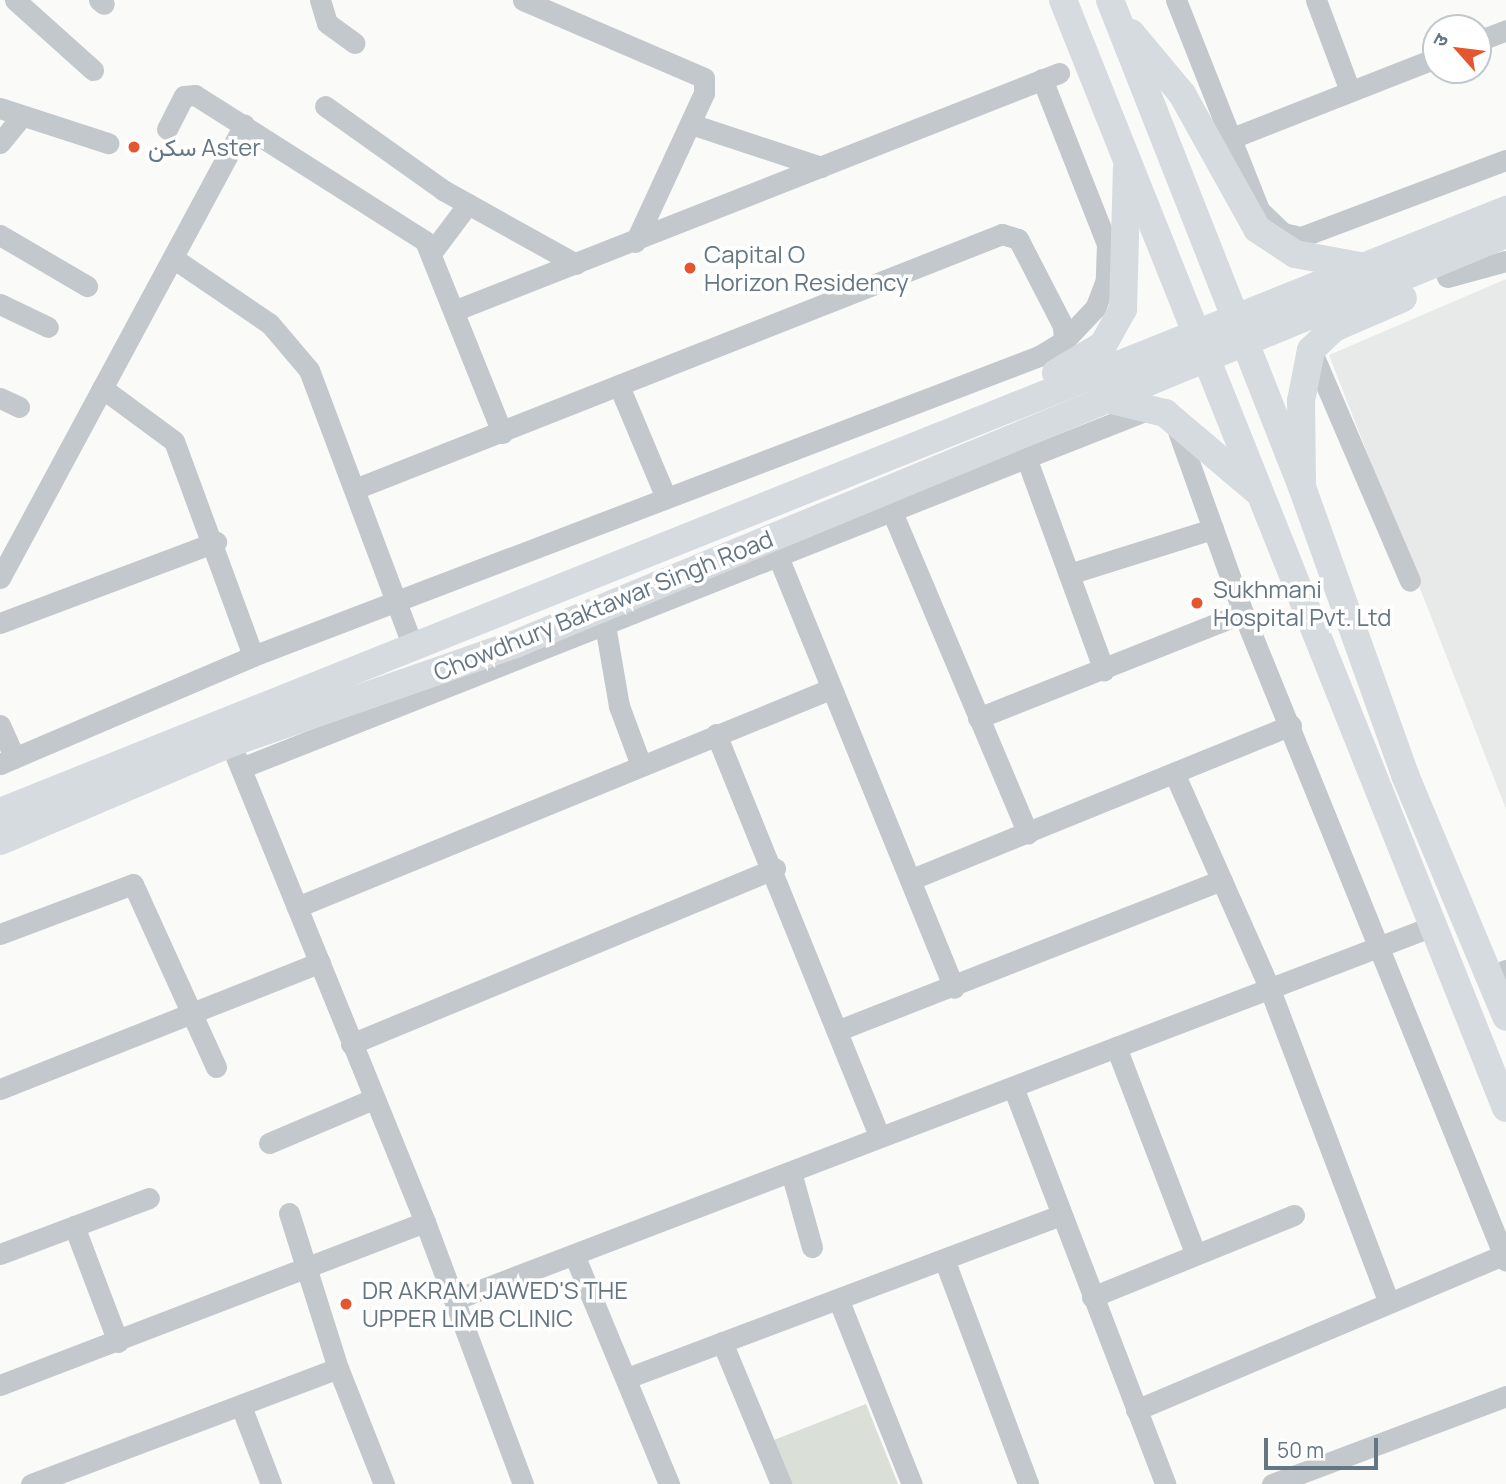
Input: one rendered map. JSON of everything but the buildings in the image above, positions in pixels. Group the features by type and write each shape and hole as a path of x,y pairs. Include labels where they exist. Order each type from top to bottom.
{"main road":[{"path":"1063,0 1127,166 1506,1108"},
{"path":"1114,11 1182,94 1257,229 1296,254 1360,266"},
{"path":"1114,11 1302,487 1405,775 1498,973 1506,1017"},
{"path":"1010,409 1041,382 1088,357 1119,323 1127,277 1122,204 1127,166"},
{"path":"1240,332 1360,266 1506,210"},
{"path":"1200,348 1506,234"},
{"path":"1302,487 1301,401 1311,349 1334,328 1447,277 1479,245"},
{"name":"Chowdhury Baktawar Singh Road","path":"0,812 231,744 513,645 888,503 1111,400 1200,348"},
{"name":"Chowdhury Baktawar Singh Road","path":"0,841 231,744 414,649 1010,409 1200,348"},
{"path":"1111,400 1163,414 1257,491"},
{"path":"1378,786 1405,775"},
{"path":"1393,825 1421,814"}],"street":[{"path":"15,0 93,70"},
{"path":"320,0 327,23 355,43"},
{"path":"523,0 704,78 691,124 635,242"},
{"path":"1175,0 1259,211 1273,228 1301,237 1506,160"},
{"path":"1315,0 1350,91"},
{"path":"1232,138 1422,63"},
{"path":"0,725 7,761 253,656 666,498 1064,341 1096,308 1106,280 1107,244 1050,76 635,242 456,310"},
{"path":"167,129 191,94 414,232 432,251 502,433"},
{"path":"325,106 468,204 576,264"},
{"path":"0,108 20,118 108,143"},
{"path":"0,144 20,118"},
{"path":"691,124 821,167"},
{"path":"0,578 244,125"},
{"path":"432,251 468,204"},
{"path":"1096,216 1122,204"},
{"path":"355,489 1002,234 1018,239 1062,326 1064,341"},
{"path":"0,235 87,286"},
{"path":"173,258 271,324 295,350 321,394 399,601 414,649"},
{"path":"1447,277 1506,261"},
{"path":"0,304 48,327"},
{"path":"1311,349 1410,581"},
{"path":"619,386 666,498"},
{"path":"102,388 174,441 216,542 253,656"},
{"path":"523,1484 425,1222 373,1100 231,744 605,625 779,559 888,503 1163,414 1213,529 1243,613 1291,725 1505,1258 1388,1300 1136,1410"},
{"path":"1027,460 1104,670"},
{"path":"872,466 1028,833"},
{"path":"1069,574 1213,529"},
{"path":"0,623 216,542"},
{"path":"779,559 830,689 912,879 954,988"},
{"path":"978,718 1243,613"},
{"path":"605,625 619,706 641,765"},
{"path":"296,907 830,689"},
{"path":"912,879 1175,775 1291,725"},
{"path":"716,734 775,868 880,1137"},
{"path":"1175,775 1269,987 1388,1300"},
{"path":"351,1044 775,868"},
{"path":"839,1031 954,988 1222,880"},
{"path":"0,934 133,884 216,1067"},
{"path":"454,1300 575,1256 1378,944 1433,926"},
{"path":"0,1089 195,1017 320,962"},
{"path":"1116,1047 1195,1253"},
{"path":"1013,1087 1165,1484"},
{"path":"269,1143 373,1100"},
{"path":"791,1172 812,1247"},
{"path":"0,1254 149,1198"},
{"path":"289,1213 310,1266 338,1368 384,1484"},
{"path":"627,1378 839,1301 1060,1215"},
{"path":"1092,1297 1294,1215"},
{"path":"0,1384 118,1342 425,1222"},
{"path":"74,1226 118,1342"},
{"path":"575,1256 669,1484"},
{"path":"944,1259 1028,1484"},
{"path":"839,1301 912,1484"},
{"path":"722,1342 781,1484"},
{"path":"31,1484 338,1368"},
{"path":"1272,1484 1506,1396"},
{"path":"241,1406 271,1484"}],"shaded area":[{"path":"1506,279 1506,809 1329,355"},
{"path":"866,1404 898,1484 791,1484 774,1440"}],"place":[{"name":"سكن Aster","path":"134,147"},
{"name":"Capital O Horizon Residency","path":"690,268"},
{"name":"Sukhmani Hospital Pvt. Ltd","path":"1197,603"},
{"name":"DR AKRAM JAWED'S THE UPPER LIMB CLINIC","path":"346,1304"}]}
